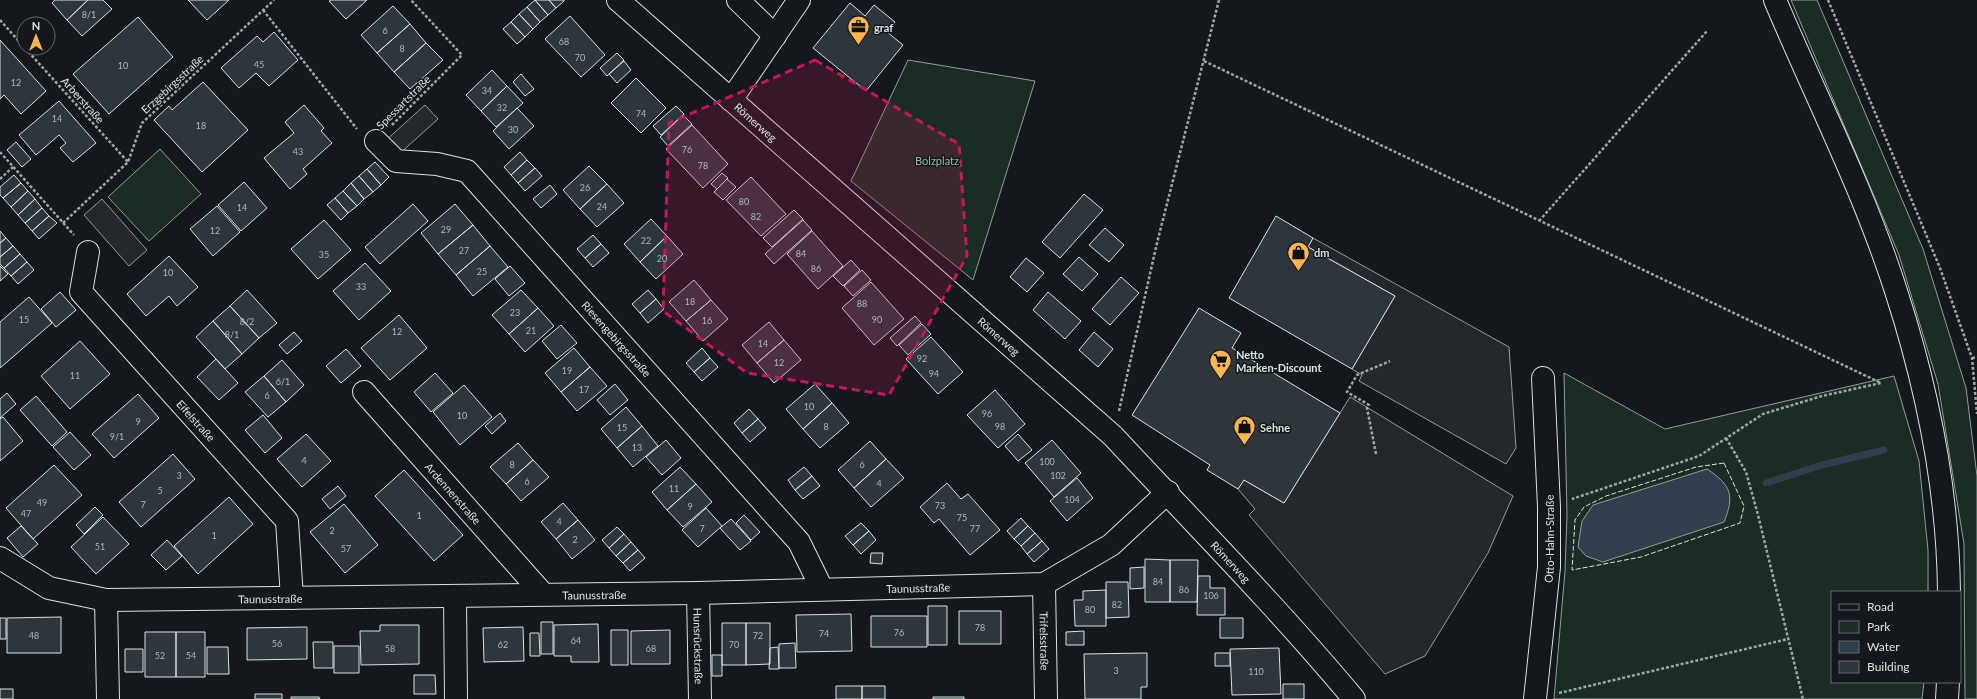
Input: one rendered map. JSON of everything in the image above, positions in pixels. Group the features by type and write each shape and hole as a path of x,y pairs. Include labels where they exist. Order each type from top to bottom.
{"street":[{"name":"Römerweg","path":"618,0 1113,436 1168,492 1322,660 1354,699"},
{"path":"738,0 775,36"},
{"path":"731,100 799,0"},
{"path":"1775,0 1851,172 1896,291 1918,369 1936,456 1946,538 1949,591"},
{"name":"Riesengebirgsstraße","path":"376,141 396,161 437,164 467,171 799,542 822,589"},
{"name":"Eifelstraße","path":"88,252 81,292 287,521 292,598"},
{"name":"Otto-Hahn-Straße","path":"1535,699 1549,566 1549,507 1543,378"},
{"name":"Ardennenstraße","path":"364,392 542,594"},
{"name":"Taunusstraße","path":"0,558 49,588 106,600 455,597 542,594 698,594 822,589 1044,584 1111,545 1168,492"},
{"name":"Trifelsstraße","path":"1044,584 1046,699"},
{"name":"Hunsrückstraße","path":"698,594 700,699"},
{"path":"455,597 456,699"},
{"path":"106,600 108,699"},
{"path":"1947,699 1948,683"}],"path":[{"name":"Erzgebirgsstraße","path":"63,223 128,162 142,123 274,0"},
{"name":"Spessartstraße","path":"263,10 362,135 376,141 462,55 411,0"},
{"path":"1113,436 1157,243 1219,0"},
{"path":"1828,0 1940,268 1972,358 1977,414"},
{"name":"Arberstraße","path":"0,20 16,38"},
{"path":"1539,221 1707,31"},
{"name":"Arberstraße","path":"32,56 128,162"},
{"path":"1204,61 1881,383 1822,396 1763,414 1699,456 1549,507"},
{"path":"0,152 88,252"},
{"path":"0,179 13,167"},
{"path":"1972,358 1977,357"},
{"path":"1376,454 1368,408 1369,405 1347,392 1357,375 1390,362"},
{"path":"1726,438 1746,472 1803,699"},
{"path":"1535,699 1788,639"}],"highlighted area":[{"path":"815,60 959,144 967,256 889,395 747,373 663,311 669,123"}],"green space":[{"path":"1791,0 1817,0 1923,249 1966,388 1977,476 1977,699 1965,699 1964,544 1938,384 1899,255"},
{"name":"Bolzplatz","path":"908,60 1035,81 973,280 851,181"},
{"path":"160,149 201,194 149,241 108,197"},
{"path":"1564,373 1665,429 1894,376 1919,461 1928,550 1928,591 1831,591 1831,683 1924,683 1922,699 1554,699 1565,571 1567,515"}],"shaded area":[{"path":"425,105 438,119 397,156 384,142"},
{"path":"102,199 147,250 129,266 84,215"},
{"path":"1313,238 1509,347 1516,448 1506,464 1359,381 1362,375 1352,369 1395,296 1308,247"},
{"path":"1350,397 1513,496 1488,553 1425,656 1385,674 1249,515 1255,509 1238,489 1244,480 1284,503"}],"water":[{"path":"1707,469 1721,480 1729,491 1729,505 1724,522 1603,562 1586,556 1578,547 1582,521 1593,505"}],"building":[{"path":"55,0 88,0 67,20 52,3"},
{"path":"88,0 103,0 112,9 82,36 67,20"},
{"path":"188,0 229,0 207,20"},
{"path":"367,0 346,19 329,1"},
{"path":"535,0 548,15 540,22 527,7"},
{"path":"535,0 549,0 556,8 548,15"},
{"path":"549,0 564,0 564,1 556,8"},
{"name":"graf","path":"850,3 865,16 874,5 895,22 887,32 903,45 866,91 813,48"},
{"path":"393,6 410,24 377,53 361,35"},
{"path":"527,7 540,22 533,29 519,14"},
{"path":"519,14 533,29 525,37 511,22"},
{"path":"570,16 605,55 581,77 545,39"},
{"path":"138,17 173,57 109,114 73,74"},
{"path":"511,22 525,37 517,44 503,29"},
{"path":"410,24 426,43 394,72 377,53"},
{"path":"274,32 298,60 269,86 256,73 239,88 221,68 257,36 263,42"},
{"path":"0,40 46,91 21,114 4,95 0,99"},
{"path":"426,43 443,60 410,89 394,72"},
{"path":"617,53 624,60 607,76 600,68"},
{"path":"624,61 631,70 617,83 609,74"},
{"path":"492,70 507,86 481,111 466,95"},
{"path":"521,74 534,89 525,96 513,82"},
{"path":"636,78 666,108 641,133 611,103"},
{"path":"203,82 248,130 202,172 154,120 169,106 172,110"},
{"path":"507,86 523,103 496,127 481,111"},
{"path":"59,101 96,143 73,162 60,148 66,143 59,135 36,155 19,135"},
{"path":"304,105 324,128 321,131 332,143 303,169 307,174 290,189 264,158 294,133 285,122"},
{"path":"676,106 684,114 661,135 653,126"},
{"path":"517,108 534,126 509,149 493,131"},
{"path":"683,115 692,124 668,146 660,137"},
{"path":"692,125 728,164 703,188 666,149"},
{"path":"16,142 31,159 22,167 7,150"},
{"path":"520,152 527,160 511,175 504,167"},
{"path":"527,160 535,168 518,183 511,175"},
{"path":"375,162 389,177 381,185 367,169"},
{"path":"589,166 607,184 580,209 563,190"},
{"path":"535,168 542,176 525,191 518,183"},
{"path":"367,169 381,185 373,192 359,176"},
{"path":"722,173 728,178 717,189 711,184"},
{"path":"14,175 21,183 3,198 0,195 0,187"},
{"path":"359,176 373,192 364,199 351,183"},
{"path":"751,177 786,214 761,236 726,200"},
{"path":"727,179 736,187 723,200 714,192"},
{"path":"244,182 267,208 241,231 218,205"},
{"path":"21,183 28,191 11,207 3,198"},
{"path":"351,183 364,199 357,206 343,191"},
{"path":"607,184 624,203 597,227 580,209"},
{"path":"550,185 557,194 541,208 533,199"},
{"path":"28,191 35,199 18,215 11,207"},
{"path":"343,191 357,206 348,213 335,198"},
{"path":"1084,194 1103,210 1060,258 1042,242"},
{"path":"335,198 348,213 341,220 327,205"},
{"path":"35,199 42,208 25,223 18,215"},
{"path":"413,204 428,221 380,264 365,247"},
{"path":"455,204 473,225 438,254 421,233"},
{"path":"217,206 240,232 213,256 190,229"},
{"path":"42,208 49,216 32,231 25,223"},
{"path":"794,210 803,219 772,247 763,238"},
{"path":"49,216 57,223 39,239 32,231"},
{"name":"dm","path":"1276,216 1313,238 1308,247 1395,296 1352,369 1229,298"},
{"path":"651,219 667,236 640,262 624,244"},
{"path":"324,220 351,250 318,279 291,249"},
{"path":"803,220 812,230 774,264 765,254"},
{"path":"473,225 490,246 456,275 438,254"},
{"path":"1105,228 1124,245 1109,262 1089,245"},
{"path":"0,231 6,238 0,243"},
{"path":"812,231 843,266 818,289 787,254"},
{"path":"593,235 601,244 585,258 577,249"},
{"path":"667,236 683,254 656,279 640,262"},
{"path":"6,238 13,246 0,257 0,243"},
{"path":"601,244 609,253 593,267 585,258"},
{"path":"13,246 20,254 4,268 0,264 0,257"},
{"path":"490,246 508,267 473,296 456,275"},
{"path":"20,254 27,262 11,276 4,268"},
{"path":"169,256 198,287 177,306 169,296 146,316 127,294"},
{"path":"1079,257 1098,274 1082,291 1063,274"},
{"path":"1026,258 1044,273 1027,292 1010,277"},
{"path":"851,260 860,270 843,286 833,276"},
{"path":"27,262 34,270 18,284 11,276"},
{"path":"365,263 391,291 359,320 333,291"},
{"path":"0,266 8,274 0,281"},
{"path":"510,266 525,283 509,296 495,279"},
{"path":"862,270 871,280 853,296 844,286"},
{"path":"1121,277 1139,293 1110,325 1092,309"},
{"path":"694,280 711,300 686,321 669,302"},
{"path":"871,282 904,319 874,345 842,308"},
{"path":"247,290 277,323 259,338 230,306"},
{"path":"521,290 538,308 509,334 492,315"},
{"path":"648,290 656,299 640,313 632,304"},
{"path":"60,292 76,310 56,327 41,309"},
{"path":"1048,292 1081,321 1065,339 1033,310"},
{"path":"29,297 52,323 0,368 0,322"},
{"path":"656,299 664,309 648,323 640,313"},
{"path":"711,300 728,319 703,341 686,321"},
{"path":"230,306 259,338 242,354 213,321"},
{"path":"538,308 554,326 525,352 509,334"},
{"name":"Netto Marken-Discount","path":"1199,308 1241,333 1232,348 1340,413 1284,503 1244,480 1238,489 1207,470 1210,465 1132,415"},
{"path":"399,315 427,348 390,380 361,348"},
{"path":"915,316 921,323 897,346 890,338"},
{"path":"213,321 242,354 225,369 196,337"},
{"path":"769,322 784,340 757,363 742,345"},
{"path":"922,324 931,334 908,355 899,345"},
{"path":"561,325 577,343 557,359 542,341"},
{"path":"294,332 302,341 287,354 279,345"},
{"path":"1094,332 1113,349 1098,367 1079,350"},
{"path":"931,337 963,372 938,394 906,359"},
{"path":"784,340 801,360 774,383 757,363"},
{"path":"80,341 110,374 70,409 41,376"},
{"path":"574,348 590,367 561,392 545,373"},
{"path":"702,348 710,358 694,372 686,363"},
{"path":"346,349 361,366 341,383 326,366"},
{"path":"710,358 718,367 702,381 694,372"},
{"path":"216,359 238,383 219,400 197,377"},
{"path":"282,360 304,385 286,402 264,376"},
{"path":"590,367 607,386 577,411 561,392"},
{"path":"435,373 453,393 431,412 414,392"},
{"path":"264,376 286,402 268,417 245,392"},
{"path":"615,384 628,400 610,415 597,400"},
{"path":"815,384 832,403 803,429 786,409"},
{"path":"464,385 492,417 460,445 433,412"},
{"path":"995,390 1025,424 998,448 967,415"},
{"path":"7,393 16,404 0,418 0,399"},
{"path":"138,394 159,418 114,458 92,434"},
{"path":"36,396 67,432 52,446 20,410"},
{"path":"832,403 849,423 820,448 803,429"},
{"path":"626,407 642,426 617,448 601,429"},
{"path":"749,409 758,419 742,433 734,423"},
{"path":"500,413 506,421 492,434 485,426"},
{"path":"263,415 282,438 265,453 245,430"},
{"path":"3,417 23,441 0,461 0,419"},
{"path":"758,419 766,428 750,442 742,433"},
{"path":"642,426 658,446 633,467 617,448"},
{"path":"70,432 91,455 74,470 53,447"},
{"path":"306,434 331,461 302,487 277,459"},
{"path":"1018,434 1032,450 1018,461 1005,446"},
{"path":"666,440 681,458 662,475 646,457"},
{"path":"1052,440 1081,473 1054,497 1025,463"},
{"path":"870,441 886,459 854,488 838,470"},
{"path":"518,443 533,460 506,484 490,467"},
{"path":"173,454 195,479 141,527 119,502"},
{"path":"886,459 904,478 871,507 854,488"},
{"path":"533,460 549,477 521,501 506,484"},
{"path":"54,465 82,495 33,539 6,508"},
{"path":"680,467 696,484 667,510 652,492"},
{"path":"804,467 812,476 795,490 788,480"},
{"path":"404,470 463,535 434,561 375,496"},
{"path":"812,476 820,486 803,499 795,490"},
{"path":"1077,478 1093,498 1067,521 1050,501"},
{"path":"947,483 961,499 968,494 1000,530 970,555 939,519 934,523 920,507"},
{"path":"696,484 712,502 683,527 667,510"},
{"path":"338,486 346,496 330,509 322,499"},
{"path":"229,497 253,524 198,574 174,546"},
{"path":"563,503 578,520 556,539 541,522"},
{"path":"344,504 378,545 345,573 310,532"},
{"path":"95,507 103,515 84,534 76,525"},
{"path":"706,508 722,526 698,547 682,530"},
{"path":"744,515 760,532 751,540 736,523"},
{"path":"103,517 129,544 96,574 71,547"},
{"path":"1021,518 1028,526 1014,539 1007,531"},
{"path":"731,519 751,541 740,550 720,528"},
{"path":"578,520 595,540 572,559 556,539"},
{"path":"861,523 869,531 853,545 845,536"},
{"path":"21,526 38,544 23,557 7,538"},
{"path":"1028,526 1035,533 1021,546 1014,539"},
{"path":"617,527 624,534 609,548 602,540"},
{"path":"869,531 876,540 861,554 853,545"},
{"path":"1035,533 1042,541 1027,554 1021,546"},
{"path":"624,534 631,542 616,556 609,548"},
{"path":"167,540 182,556 166,570 151,555"},
{"path":"1042,541 1049,549 1034,562 1027,554"},
{"path":"631,542 638,550 623,563 616,556"},
{"path":"638,550 645,558 630,571 623,563"},
{"path":"871,553 883,553 882,564 870,563"},
{"path":"1145,559 1170,560 1170,602 1145,602"},
{"path":"1170,560 1198,560 1197,602 1170,602"},
{"path":"1144,567 1144,588 1130,589 1130,568"},
{"path":"1198,576 1210,576 1210,588 1225,588 1225,615 1197,615"},
{"path":"1106,582 1128,582 1129,617 1106,618"},
{"path":"1106,590 1106,626 1075,626 1074,600 1083,600 1083,591"},
{"path":"928,606 947,606 947,645 928,645"},
{"path":"959,611 1001,611 1001,644 959,644"},
{"path":"851,614 852,651 797,652 796,615"},
{"path":"871,616 927,616 927,647 871,647"},
{"path":"61,617 61,653 7,653 7,618"},
{"path":"0,618 6,618 6,639 0,639"},
{"path":"1220,618 1243,618 1243,638 1220,638"},
{"path":"541,622 553,622 553,654 541,654"},
{"path":"722,623 746,623 746,665 722,665"},
{"path":"746,623 770,623 770,664 746,665"},
{"path":"598,624 599,662 571,662 571,656 554,656 554,625"},
{"path":"380,625 419,625 419,664 361,665 360,631 380,631"},
{"path":"307,627 307,659 247,660 247,628"},
{"path":"523,627 524,661 484,662 483,628"},
{"path":"611,630 628,630 628,665 611,665"},
{"path":"670,630 670,664 631,664 631,631"},
{"path":"1084,631 1084,645 1066,645 1066,632"},
{"path":"145,632 176,632 176,677 145,677"},
{"path":"176,632 205,632 205,677 176,677"},
{"path":"530,633 539,633 540,656 530,656"},
{"path":"313,642 333,642 333,668 314,668"},
{"path":"795,643 796,668 779,668 779,644"},
{"path":"334,646 359,646 359,673 334,673"},
{"path":"207,647 228,647 229,674 207,674"},
{"path":"778,647 779,669 769,669 770,648"},
{"path":"1279,648 1281,694 1232,695 1230,649"},
{"path":"125,649 143,649 143,672 125,672"},
{"path":"1147,653 1147,687 1141,687 1141,699 1085,699 1084,654"},
{"path":"1215,653 1230,653 1230,666 1215,666"},
{"path":"712,655 722,655 722,676 712,676"},
{"path":"414,675 435,675 436,694 414,694"},
{"path":"1283,684 1304,684 1304,699 1283,699"},
{"path":"836,686 862,686 862,699 836,699"},
{"path":"862,686 885,686 885,699 862,699"},
{"path":"0,689 13,689 13,699 0,699"},
{"path":"255,694 282,694 282,699 255,699"},
{"path":"291,697 319,697 320,699 291,699"},
{"path":"933,697 964,697 964,699 933,699"}],"waterway":[{"path":"1766,483 1822,465 1884,450"}],"fence":[{"path":"1724,463 1744,506 1740,523 1641,557 1572,570 1575,520 1584,507 1606,496 1696,467 1724,463"}],"place":[{"name":"graf","path":"858,46"},
{"name":"dm","path":"1298,272"},
{"name":"Netto Marken-Discount","path":"1220,380"},
{"name":"Sehne","path":"1244,446"}]}
